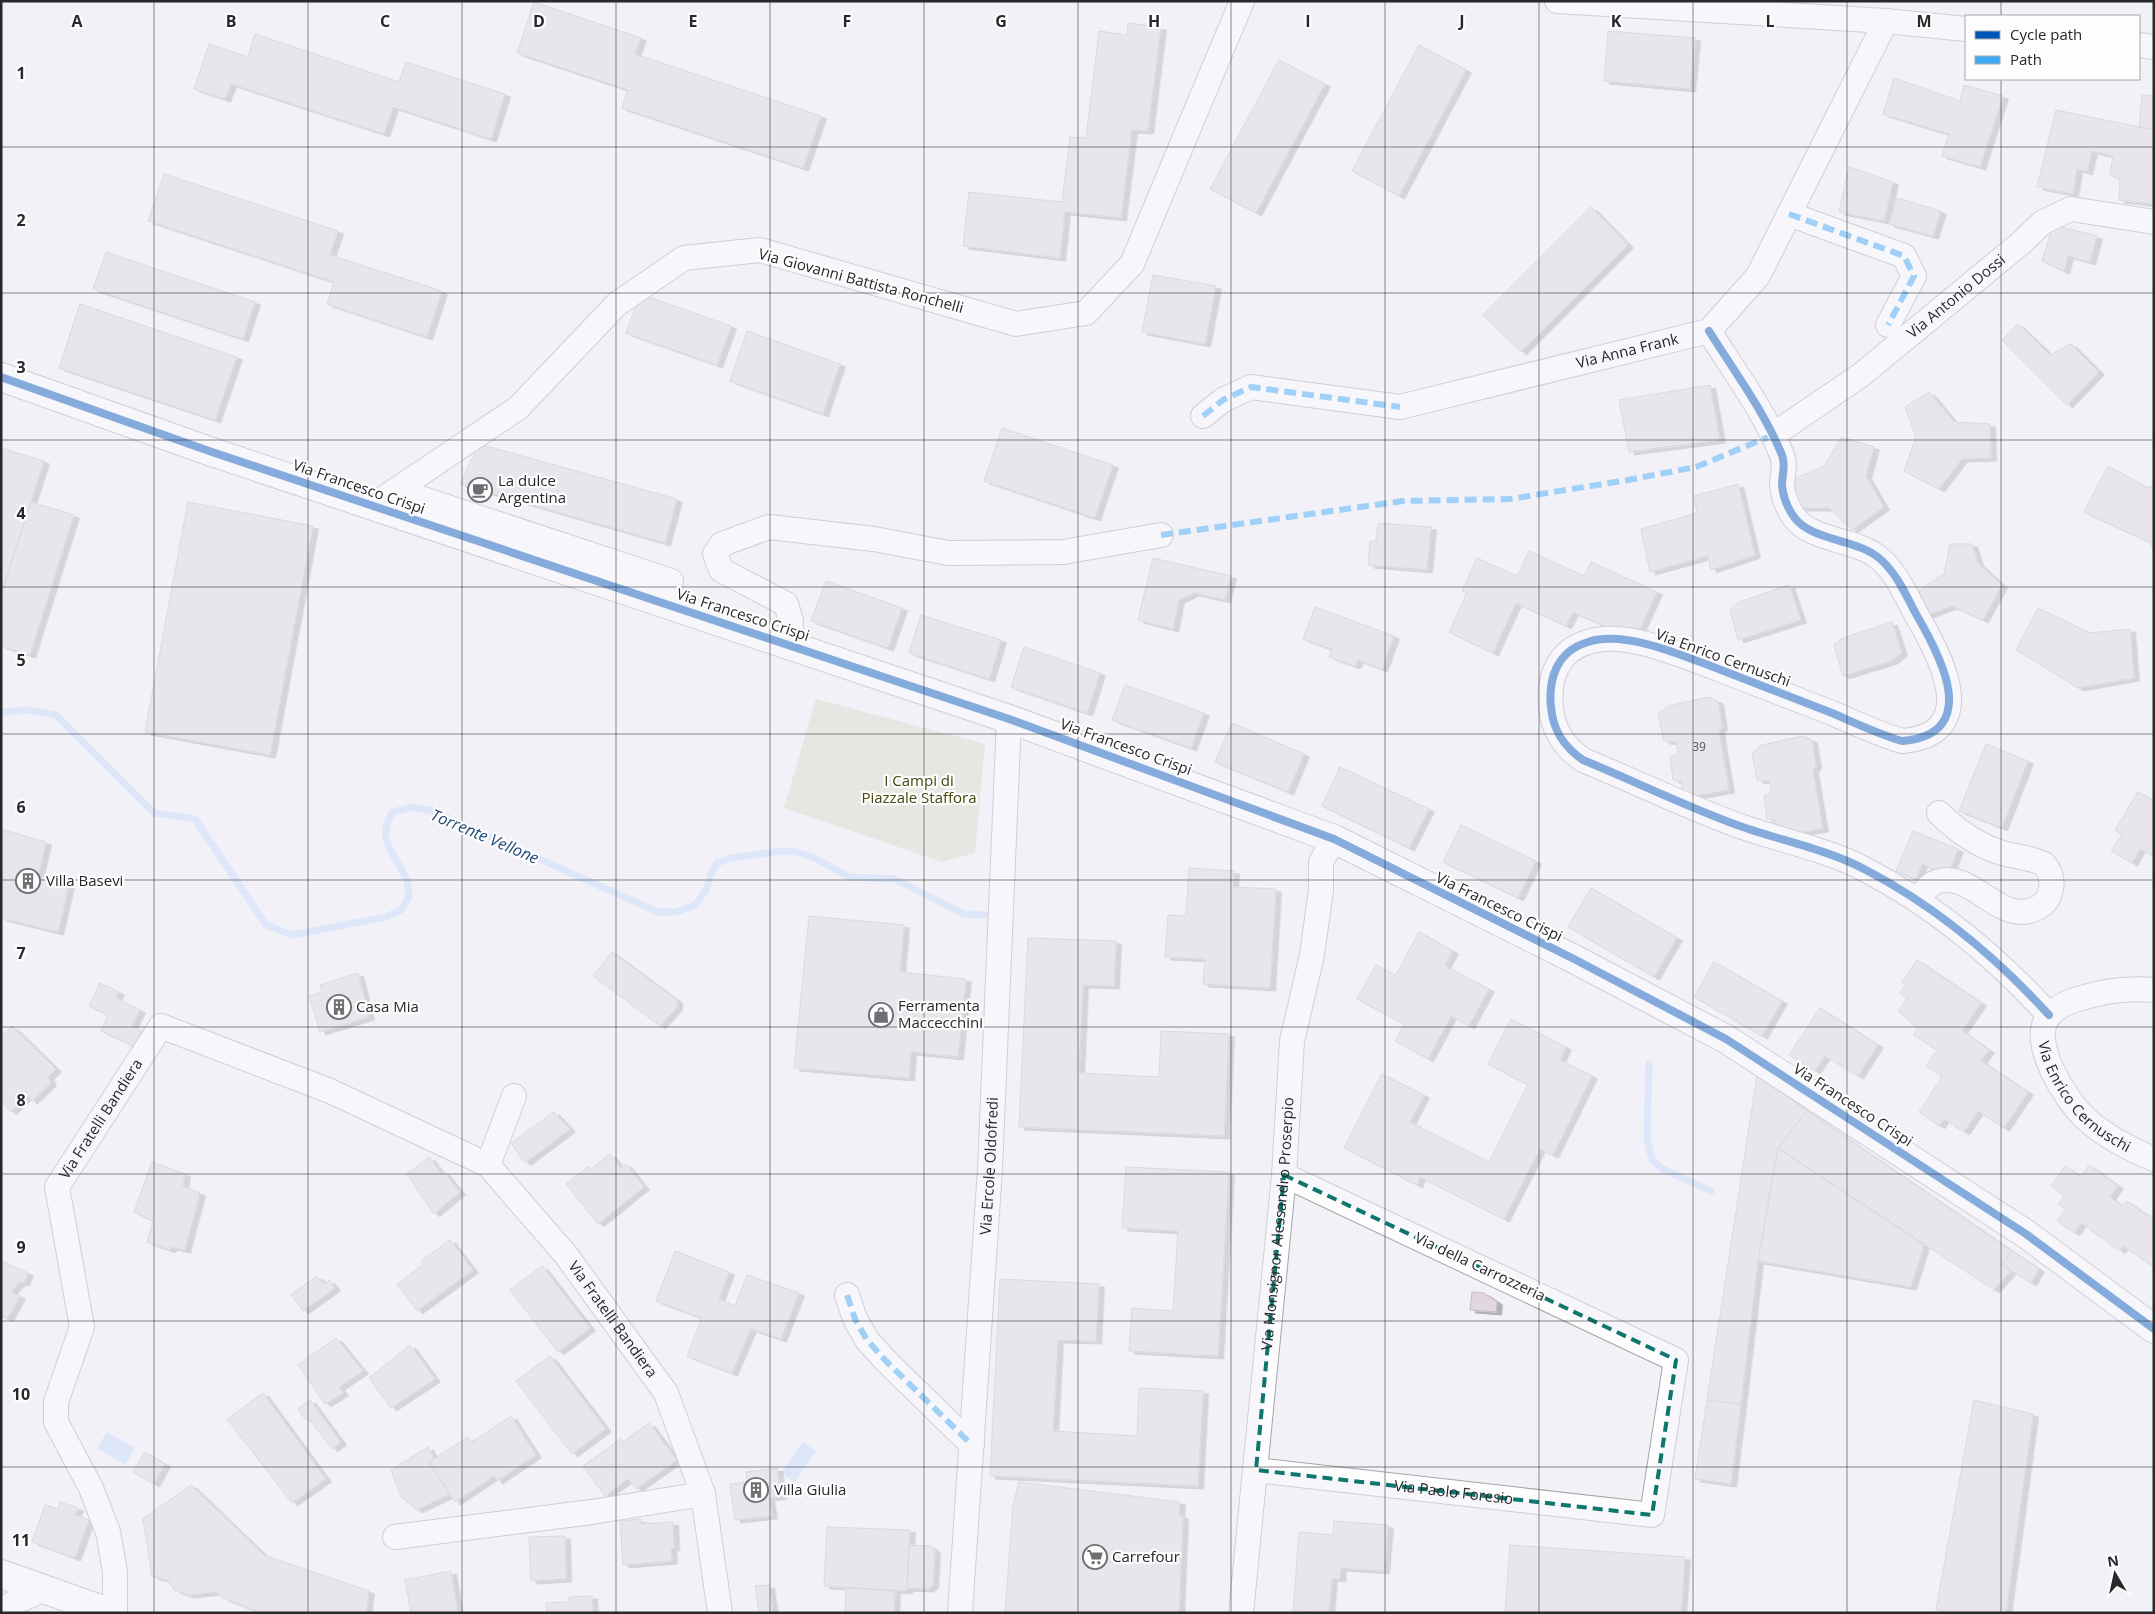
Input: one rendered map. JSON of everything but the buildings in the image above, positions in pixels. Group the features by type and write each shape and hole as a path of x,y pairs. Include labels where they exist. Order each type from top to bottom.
{"street":[{"name":"Via Giovanni Battista Ronchelli","path":"372,506 518,408 617,304 684,258 760,250 1016,324 1086,313 1132,264 1242,1"},
{"path":"1557,1 1886,22 1965,29"},
{"path":"1709,331 1758,276 1886,22"},
{"path":"2140,45 2154,46"},
{"name":"Via Antonio Dossi","path":"1773,435 1861,374 2021,243 2043,222 2071,209 2154,222"},
{"path":"1789,214 1904,256 1914,276 1888,325"},
{"name":"Via Anna Frank","path":"1203,416 1223,400 1251,388 1400,407 1709,331"},
{"name":"Via Enrico Cernuschi","path":"1709,331 1773,435 1783,458 1782,486 1786,505 1796,519 1823,535 1862,548 1878,556 1889,569 1942,662 1950,693 1948,711 1943,722 1920,740 1902,741 1677,654 1652,646 1602,640 1589,641 1577,646 1562,658 1553,672 1550,692 1555,726 1560,739 1570,752 1583,760 1730,822 1865,869 1918,901 1997,962 2050,1015"},
{"name":"Via Francesco Crispi","path":"1,377 87,409 372,506 790,644 1009,719 1334,839 1574,959 1726,1039 2026,1234 2154,1329"},
{"name":"Via Francesco Crispi","path":"1,395 87,409"},
{"path":"396,490 671,581 666,604"},
{"path":"790,644 791,621 786,604 721,570 715,554 722,544 769,527 874,539 948,554 1064,552 1161,535"},
{"name":"Via Ercole Oldofredi","path":"960,1613 990,1169 1009,719"},
{"path":"1918,901 1925,889 1936,882 1945,880 1962,884 2010,910 2034,910 2047,900 2050,892 2051,877 2044,864 1992,850 1957,829 1939,813"},
{"name":"Via Monsignor Alessandro Proserpio","path":"1241,1613 1284,1175 1292,1041 1312,955 1321,890 1321,862 1334,839"},
{"name":"Via Enrico Cernuschi","path":"2154,990 2124,989 2092,994 2070,1002 2050,1015 2043,1030 2044,1042 2053,1073 2064,1094 2087,1120 2116,1139 2154,1159"},
{"name":"Via Fratelli Bandiera","path":"113,1613 115,1572 108,1532 91,1488 56,1422 56,1402 82,1327 57,1188 161,1026 330,1091 488,1165 566,1255 666,1393 703,1494 720,1613"},
{"path":"488,1165 514,1096"},
{"name":"Via della Carrozzeria","path":"1284,1175 1676,1360 1652,1515"},
{"path":"846,1295 854,1319 867,1340 972,1445"},
{"name":"Via Paolo Foresio","path":"1256,1470 1652,1515"},
{"path":"395,1537 592,1512 703,1494"},
{"path":"1,1574 113,1613"},
{"path":"1,1609 44,1589"}],"highlighted area":[{"path":"1284,1175 1676,1360 1652,1515 1256,1470"}],"green space":[{"name":"I Campi di Piazzale Staffora","path":"816,699 985,744 975,853 942,862 784,808"}],"water":[{"path":"107,1432 135,1448 125,1465 97,1448"},
{"path":"803,1442 816,1451 795,1482 781,1473"}],"waterway":[{"name":"Torrente Vellone","path":"1,712 28,710 56,715 154,813 195,819 266,925 292,935 386,917 401,910 409,897 407,881 389,848 385,832 393,812 413,807 432,811 658,912 676,912 695,905 707,889 711,873 717,863 731,858 781,851 796,852 815,858 849,877 895,879 964,914 986,915"},
{"name":"Torrente Vellone","path":"1649,1064 1647,1139 1652,1160 1663,1169 1711,1191"}],"marked path":[{"path":"1789,214 1904,256 1914,276 1888,325"},
{"path":"1203,416 1223,400 1251,387 1400,407"},
{"path":"1161,535 1403,501 1510,499 1628,480 1696,467 1773,435"},
{"path":"847,1295 855,1319 867,1340 972,1445"}],"cycle path":[{"path":"1709,331 1758,407 1775,439 1783,459 1782,481 1786,502 1794,517 1811,531 1870,552 1891,570 1935,650 1948,690 1948,709 1942,724 1927,735 1902,741 1670,651 1636,642 1603,639 1577,646 1562,659 1557,667 1553,677 1550,697 1552,716 1557,731 1570,750 1583,760 1718,818 1835,856 1892,884 1964,935 2008,973 2049,1015"},
{"path":"1,377 209,451 1009,719 1334,839 1574,959 1726,1039 2026,1234 2154,1329"}],"place":[{"name":"La dulce Argentina","path":"480,490"},
{"name":"Villa Basevi","path":"28,881"},
{"name":"Casa Mia","path":"339,1007"},
{"name":"Ferramenta Maccecchini","path":"881,1015"},
{"name":"Villa Giulia","path":"756,1490"},
{"name":"Carrefour","path":"1095,1557"}]}
